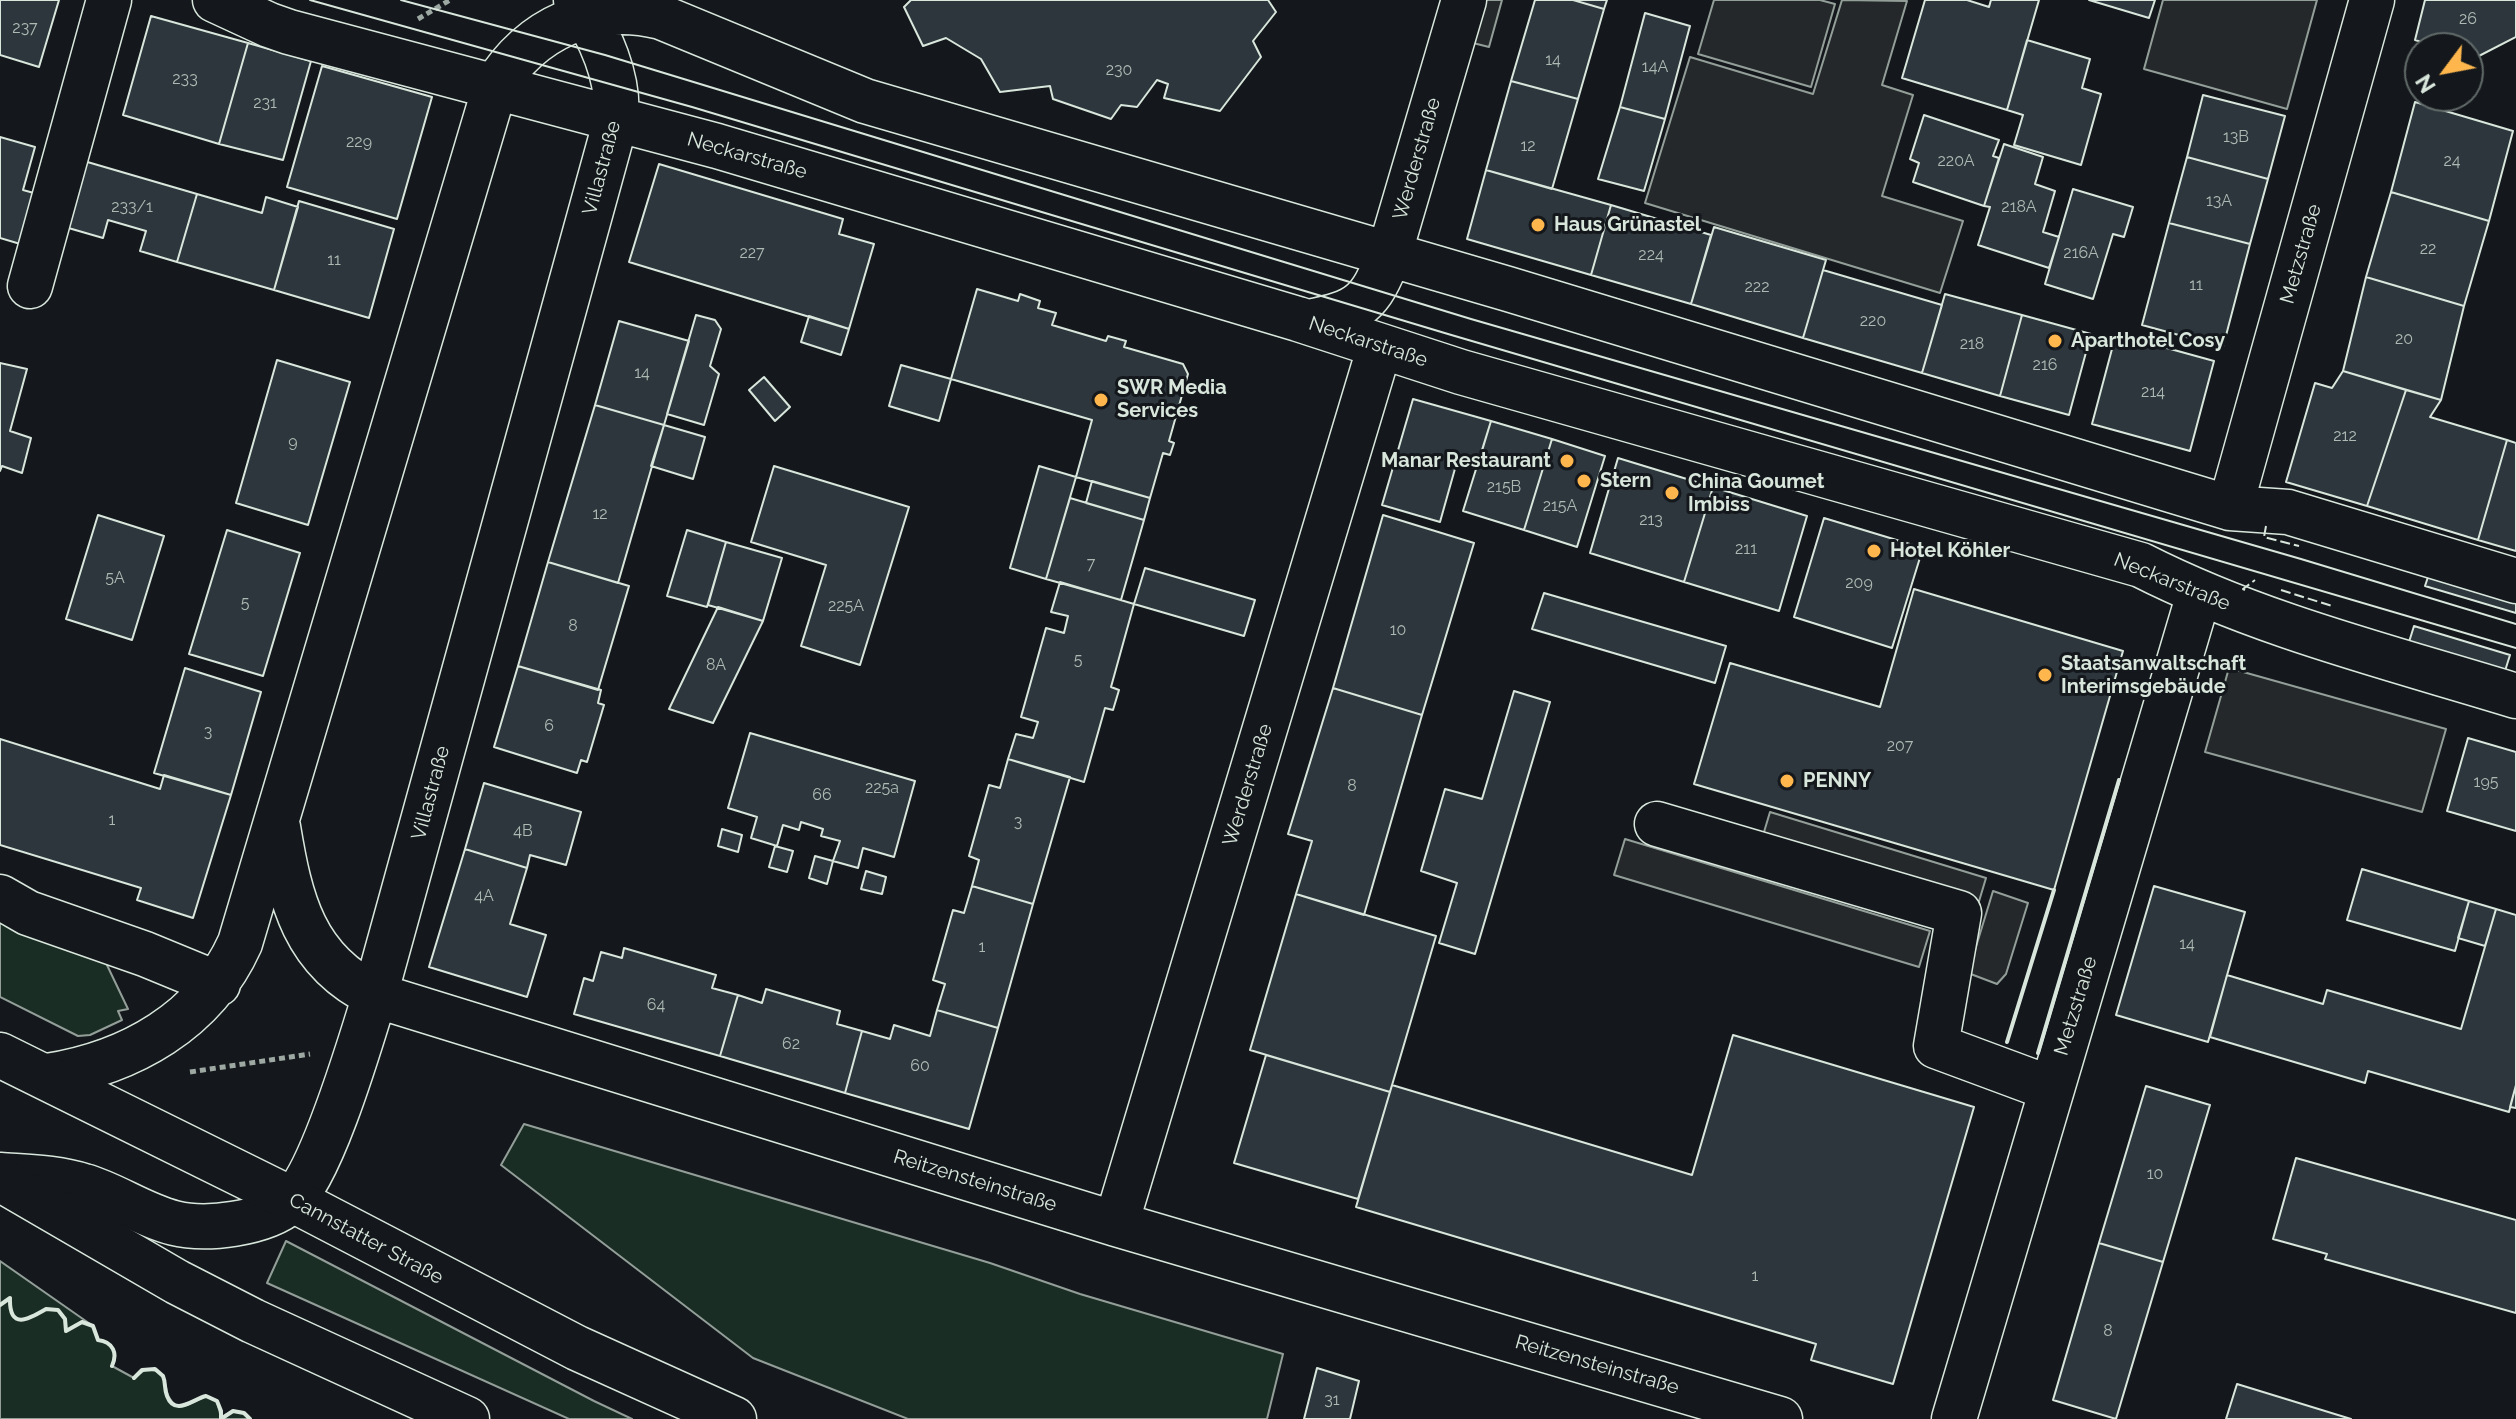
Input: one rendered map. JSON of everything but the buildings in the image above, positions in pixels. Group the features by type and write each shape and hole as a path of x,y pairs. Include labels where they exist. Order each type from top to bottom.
{"street":[{"path":"30,286 109,0"},
{"name":"Neckarstraße","path":"215,0 289,32 732,151 1308,322 1476,377 2141,565 2199,594 2294,628 2516,696"},
{"name":"Werderstraße","path":"1308,322 1334,317 1360,306 1376,288 1389,255 1464,0"},
{"name":"Metzstraße","path":"2230,508 2372,0"},
{"path":"47,1076 111,1060 159,1036 204,1000 218,984 240,943 495,87 517,58 538,38 581,6 644,11 865,101 2230,508 2288,512 2516,581"},
{"name":"Villastraße","path":"293,1200 320,1150 375,995 616,120 614,84 605,55 581,6"},
{"name":"Werderstraße","path":"1116,1224 1380,346"},
{"name":"Metzstraße","path":"1954,1419 2199,594"},
{"name":"Reitzensteinstraße","path":"277,821 285,871 296,907 311,938 349,983 375,995 1116,1224 1780,1419"},
{"path":"1657,824 1959,913 1936,1046 2052,1089"},
{"path":"0,897 28,913 145,954 218,984"},
{"name":"Cannstatter Straße","path":"0,1055 293,1200 577,1348 734,1419"},
{"path":"0,1177 68,1181 177,1224 250,1221 275,1213 293,1200"},
{"path":"0,1177 169,1278 253,1321 467,1419"}],"path":[{"path":"159,1036 179,1074 358,1049"}],"green space":[{"path":"0,919 106,963 128,1009 118,1011 122,1020 90,1035 78,1036 0,997"},
{"path":"524,1124 1283,1354 1267,1419 908,1419 753,1358 501,1165"},
{"path":"286,1241 632,1419 569,1419 267,1283"},
{"path":"0,1261 93,1326 98,1340 112,1349 112,1366 134,1378 146,1369 158,1371 169,1397 176,1405 187,1405 206,1396 217,1401 221,1418 236,1411 250,1419 0,1419"}],"shaded area":[{"path":"1486,0 1502,0 1489,47 1473,43"},
{"path":"1714,0 1820,0 1835,4 1811,87 1698,54"},
{"path":"1842,0 1907,1 1882,85 1913,95 1882,196 1963,221 1940,293 1645,203 1690,57 1813,94"},
{"path":"2163,0 2317,0 2287,109 2144,69"},
{"path":"2229,668 2446,729 2422,812 2205,752"},
{"path":"1770,812 1986,878 1977,908 1761,842"},
{"path":"1625,839 1930,931 1919,967 1614,875"},
{"path":"1993,891 2028,903 2006,974 1997,984 1968,973"}],"tram line":[{"path":"310,0 692,107 1448,334 2516,648"},
{"path":"401,0 605,55 1471,319 2516,624"}],"fence":[{"path":"2266,526 2264,537 2299,546"},
{"path":"2245,590 2255,580"},
{"path":"2281,590 2332,606"}],"wall":[{"path":"2038,1053 2119,780"},
{"path":"2007,1042 2054,890"},
{"path":"0,1305 10,1298 13,1315 21,1320 46,1309 58,1310 65,1319 66,1331 82,1322 93,1326 98,1340 113,1349 112,1366"},
{"path":"134,1378 142,1370 155,1369 163,1376 167,1396 175,1405 185,1405 206,1396 217,1401 221,1419 233,1411 244,1413 250,1419"}],"place":[{"name":"Haus Grünastel","path":"1538,225"},
{"name":"Aparthotel Cosy","path":"2055,341"},
{"name":"SWR Media Services","path":"1101,400"},
{"name":"Manar Restaurant","path":"1567,461"},
{"name":"Stern","path":"1584,481"},
{"name":"China Goumet Imbiss","path":"1672,493"},
{"name":"Hotel Köhler","path":"1874,551"},
{"name":"Staatsanwaltschaft Interimsgebäude","path":"2045,675"},
{"name":"PENNY","path":"1787,781"}]}
